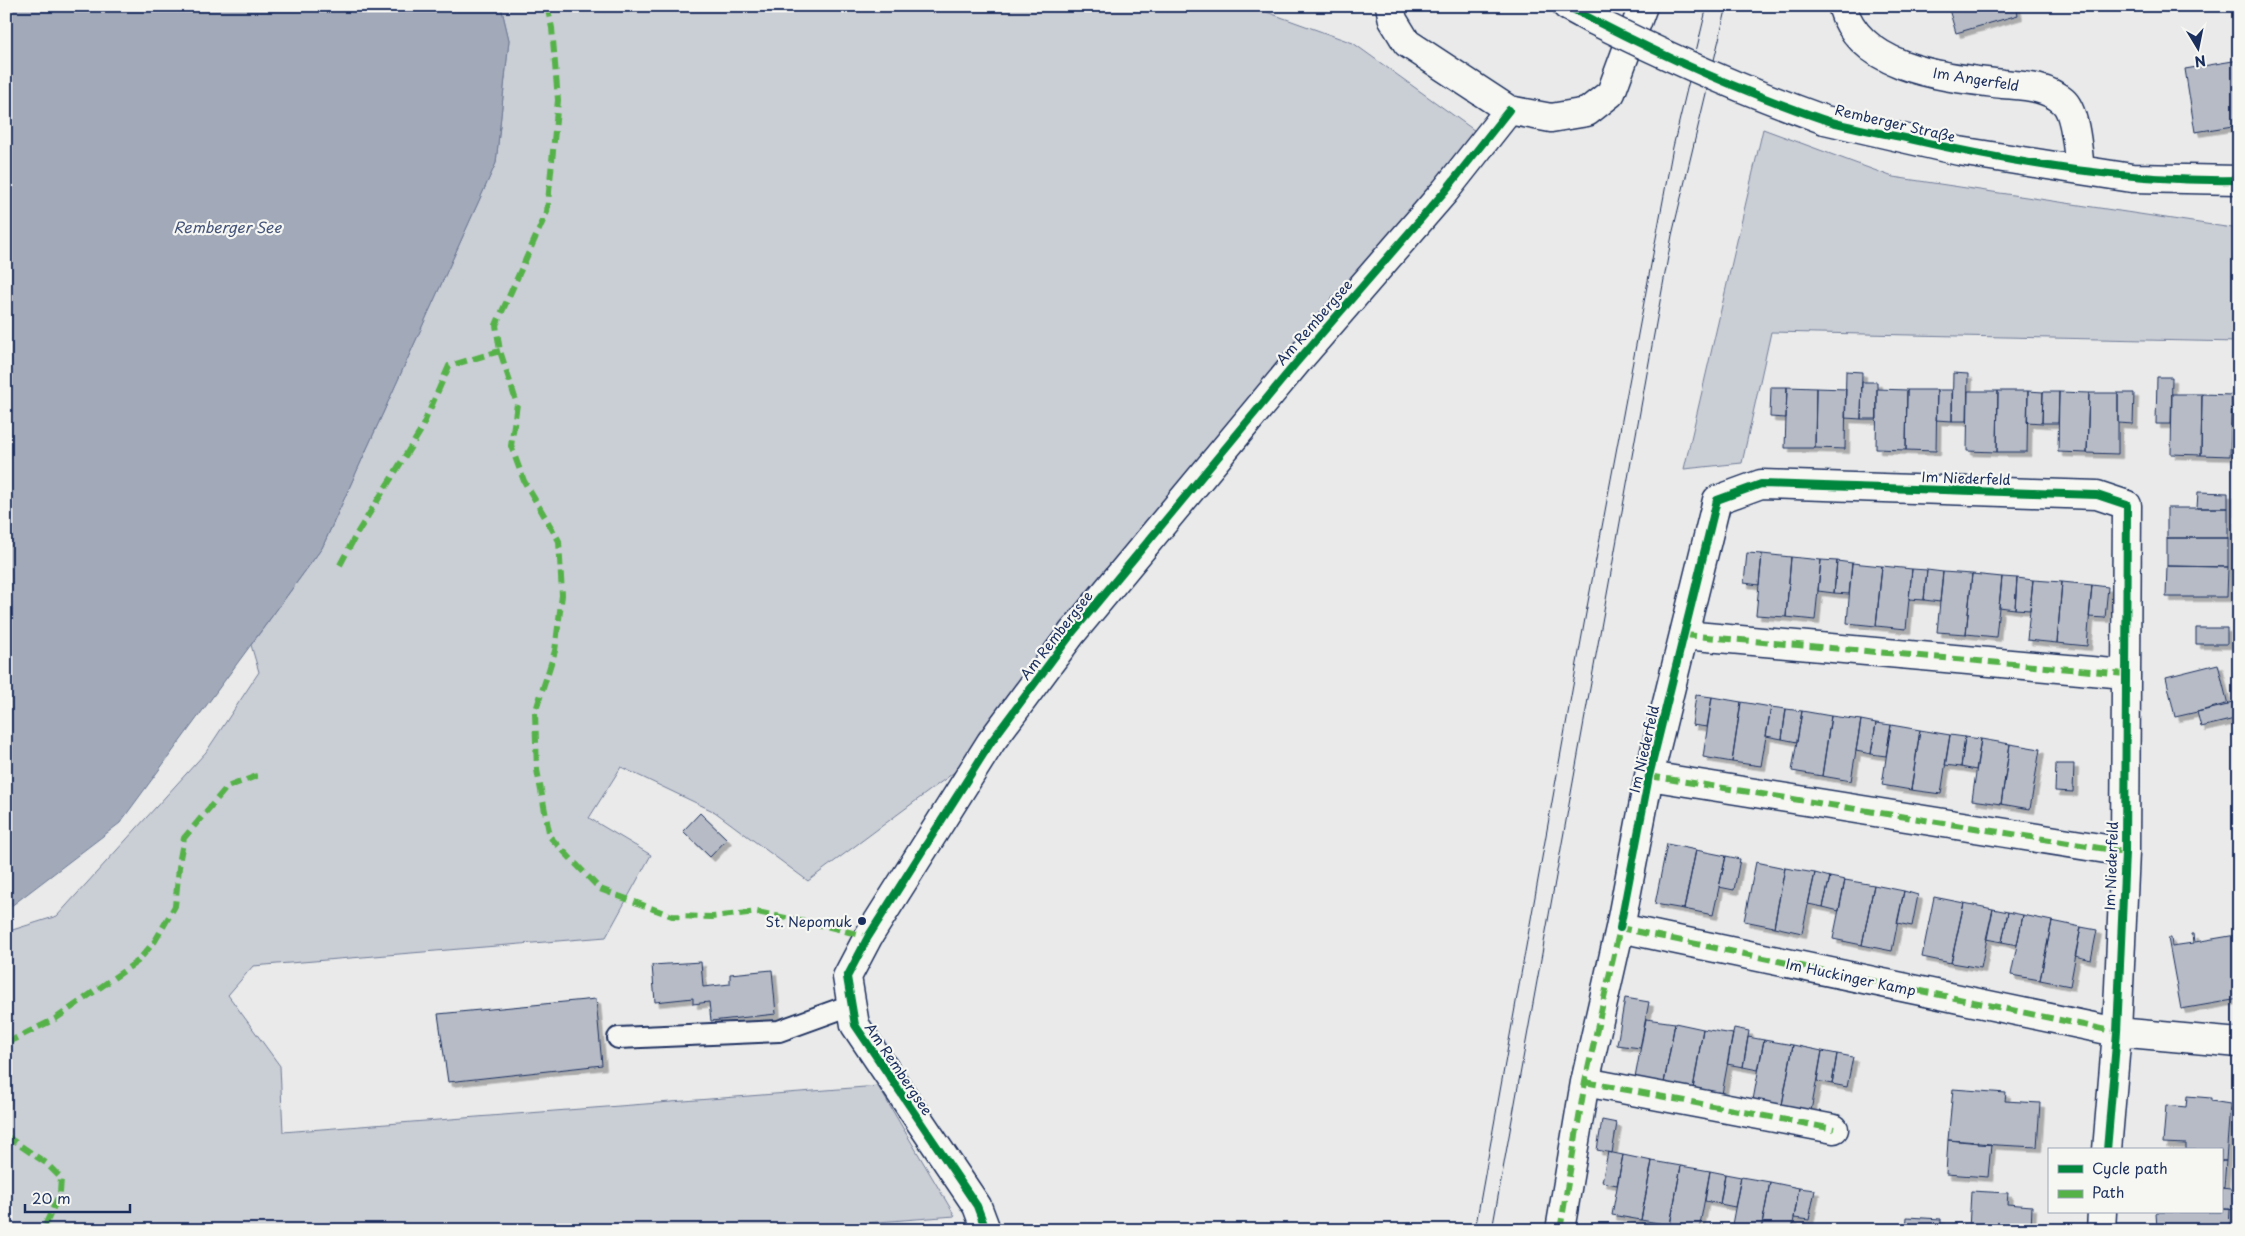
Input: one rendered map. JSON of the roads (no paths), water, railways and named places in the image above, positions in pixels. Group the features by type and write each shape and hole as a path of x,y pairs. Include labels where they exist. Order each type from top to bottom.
{"street":[{"path":"1390,6 1393,20 1407,43 1509,110 1551,118 1587,112 1611,93 1643,6"},
{"name":"Remberger Straße","path":"1567,6 1660,53 1751,93 1825,120 1959,151 2132,178 2239,180"},
{"name":"Im Angerfeld","path":"1842,6 1846,21 1865,43 1888,60 1948,77 2044,89 2065,102 2075,126 2080,170"},
{"name":"Am Rembergsee","path":"986,1230 977,1206 855,1026 847,977 868,937 997,734 1072,633 1296,363 1445,191 1509,110"},
{"name":"Im Niederfeld","path":"1620,928 1649,776 1717,500 1762,484 2097,495 2127,505 2125,852 2117,1032 2107,1148"},
{"path":"1684,635 2125,674"},
{"name":"Im Niederfeld","path":"1649,776 2125,852"},
{"path":"1567,1229 1585,1082 1620,928"},
{"name":"Im Huckinger Kamp","path":"1620,928 2117,1032 2239,1043"},
{"path":"1585,1082 1834,1129"},
{"path":"2101,1230 2102,1214"}],"lane":[{"path":"618,1038 779,1031 851,1005"}],"water":[{"name":"Remberger See","path":"6,6 501,6 509,40 496,163 322,548 120,823 6,910"}],"tram line":[{"path":"1475,1230 1588,602 1673,147 1707,6"},
{"path":"1492,1230 1672,235 1727,6"}],"place":[{"name":"St. Nepomuk","path":"862,921"}]}
